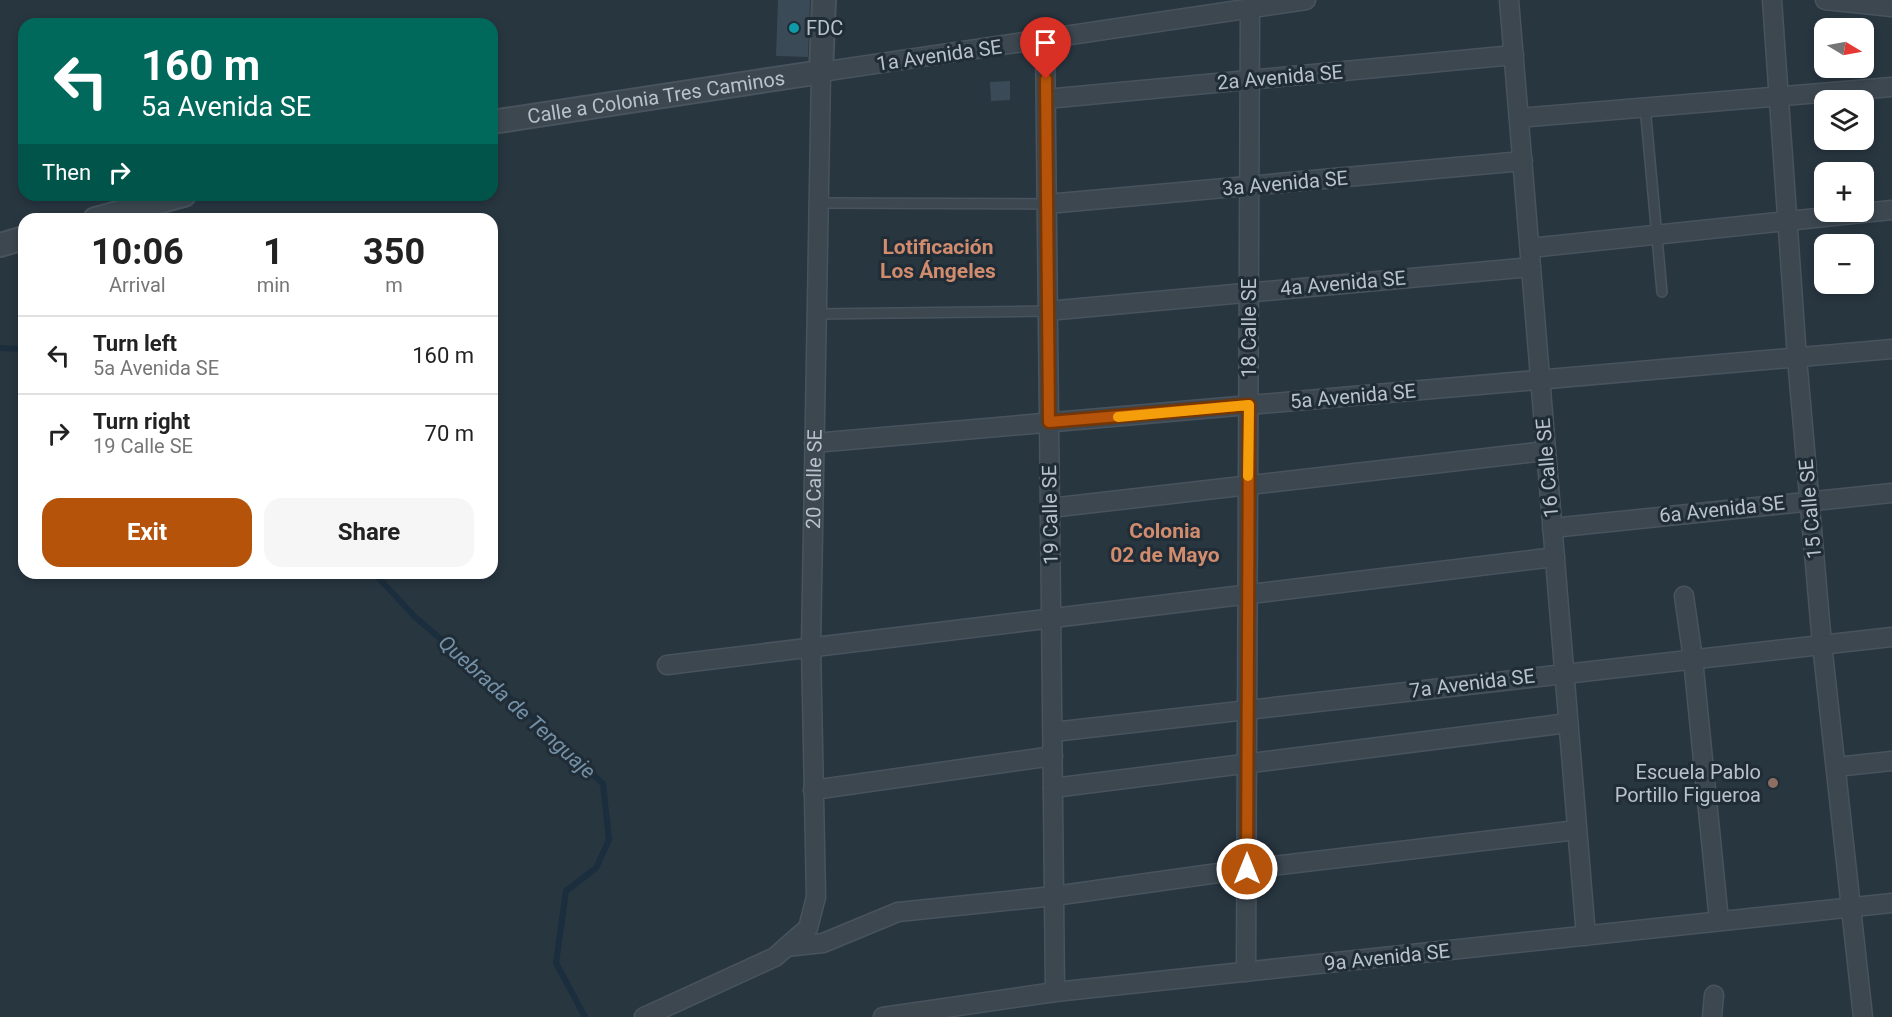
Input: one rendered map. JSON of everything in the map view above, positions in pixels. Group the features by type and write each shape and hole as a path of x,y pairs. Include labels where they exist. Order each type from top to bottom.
{"street":[{"name":"20 Calle SE","path":"654,1015 776,957 808,928 816,897 810,646 824,0"},
{"name":"1a Avenida SE","path":"821,72 1306,0"},
{"name":"16 Calle SE","path":"1509,0 1586,936"},
{"name":"15 Calle SE","path":"1772,0 1809,500 1822,644 1853,907 1863,1017"},
{"path":"1825,0 1892,7"},
{"name":"18 Calle SE","path":"1246,972 1250,9"},
{"name":"19 Calle SE","path":"1045,39 1055,992"},
{"name":"2a Avenida SE","path":"1046,99 1514,55"},
{"name":"Calle a Colonia Tres Caminos","path":"498,121 821,72"},
{"path":"1519,118 1778,94 1892,87"},
{"name":"3a Avenida SE","path":"1047,204 1522,161"},
{"path":"117,213 162,201"},
{"path":"1530,248 1892,210"},
{"path":"0,244 18,240"},
{"name":"4a Avenida SE","path":"1047,310 1531,267"},
{"name":"5a Avenida SE","path":"814,442 1892,349"},
{"path":"1050,508 1546,451"},
{"name":"6a Avenida SE","path":"1552,528 1892,493"},
{"path":"667,665 1555,557"},
{"path":"1684,596 1693,659 1719,921"},
{"name":"7a Avenida SE","path":"1053,732 1892,637"},
{"path":"1053,788 1568,723"},
{"path":"813,790 1053,756"},
{"path":"1836,766 1892,761"},
{"path":"786,947 823,943 898,912 1054,896 1247,869 1577,830"},
{"name":"9a Avenida SE","path":"892,1016 1055,992 1892,903"},
{"path":"1712,1017 1714,995"}],"lane":[{"path":"1645,106 1662,292"},
{"path":"819,203 1047,204"},
{"path":"817,314 1047,310"}],"building":[{"name":"FDC","path":"778,0 810,0 808,57 776,56"},
{"path":"1010,81 1010,100 991,101 990,82"}],"waterway":[{"name":"Quebrada de Tenguaje","path":"0,348 18,349"},
{"name":"Quebrada de Tenguaje","path":"380,579 415,617 552,734 603,784 609,840 596,868 566,891 556,963 585,1017"}],"slow traffic":[{"path":"1118,417 1249,405 1248,476"}],"place":[{"name":"FDC","path":"794,28"},
{"name":"Escuela Pablo Portillo Figueroa","path":"1773,783"}],"district":[{"name":"Lotificación Los Ángeles","path":"938,259"},
{"name":"Colonia 02 de Mayo","path":"1165,543"}],"route":[{"path":"1046,79 1049,422 1249,405 1247,869"}]}
